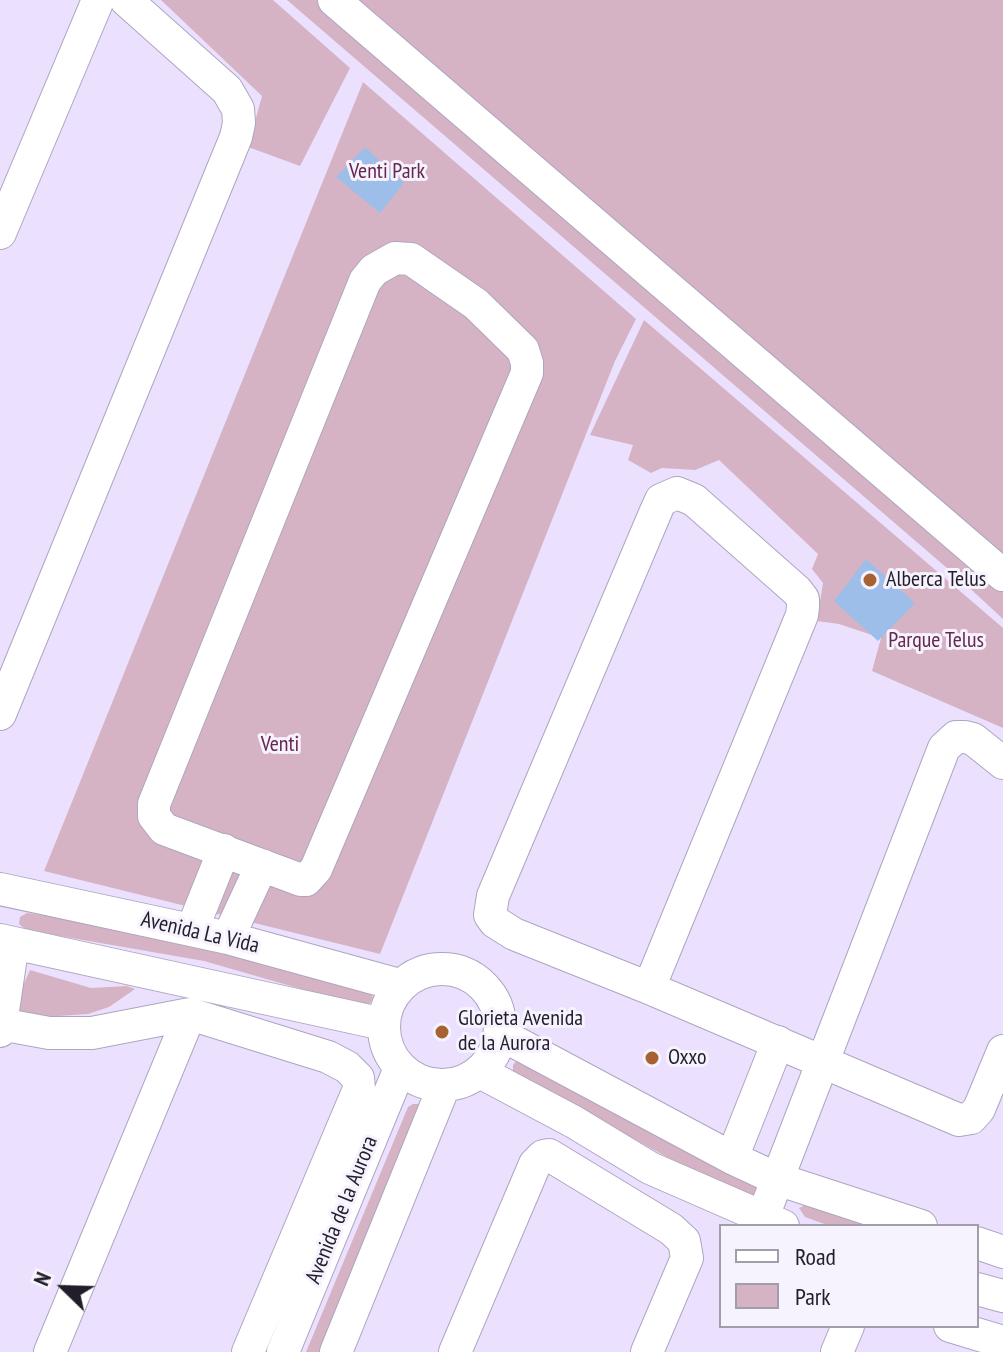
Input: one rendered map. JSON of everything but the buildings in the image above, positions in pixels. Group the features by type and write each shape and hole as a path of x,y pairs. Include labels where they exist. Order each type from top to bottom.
{"street":[{"path":"0,233 98,0"},
{"path":"0,714 236,137 239,123 238,109 227,90 126,0"},
{"path":"334,0 1003,575"},
{"path":"395,258 411,259 476,304 523,350 527,373 316,869 306,880 301,880 262,865 164,829 154,816 154,804 365,281 384,263 395,258"},
{"path":"649,988 803,607 803,599 797,591 694,500 677,493 661,500 656,511 491,904 490,915 514,934 965,1120 979,1109 1003,1051"},
{"path":"480,1072 574,1122 650,1168 772,1222 777,1179 944,748 956,737 973,739 1003,763"},
{"path":"192,930 224,850"},
{"path":"228,938 262,865"},
{"name":"Avenida La Vida","path":"0,889 228,938 399,985"},
{"path":"248,1352 359,1089 358,1078 347,1067 328,1057 190,1014 83,1034 1,1026 7,941 383,1024"},
{"path":"446,968 465,972 481,982 493,997 500,1014 500,1034 497,1048 480,1072 468,1080 444,1086 424,1082 400,1068 388,1048 383,1024 389,1003 399,985 427,970 446,968"},
{"path":"50,1352 190,1014"},
{"path":"500,1034 777,1179 915,1224"},
{"path":"732,1158 778,1042"},
{"name":"Avenida de la Aurora","path":"283,1352 400,1068"},
{"path":"336,1352 444,1086"},
{"path":"455,1352 535,1164 543,1156 549,1155 671,1229 684,1241 687,1258 647,1352"},
{"path":"979,1244 1003,1252"},
{"path":"979,1290 1003,1296"},
{"path":"837,1352 847,1328"},
{"path":"957,1328 1003,1342"}],"green space":[{"path":"161,0 273,0 350,68 300,166 248,147 262,96"},
{"path":"287,0 1003,0 1003,619 962,581"},
{"name":"Venti","path":"363,82 636,319 615,361 380,954 44,871"},
{"name":"Parque Telus","path":"644,320 1003,628 1003,728 872,671 881,638 839,624 817,621 823,583 812,569 818,554 719,460 695,470 662,468 651,473 628,460 633,445 590,435"},
{"path":"27,913 187,937 369,987 373,998 367,1008 204,961 37,932 19,924 20,917"},
{"path":"30,970 91,988 127,986 135,989 109,1007 88,1014 43,1017 12,1011"},
{"path":"518,1059 757,1181 756,1195 746,1200 522,1078 513,1071"},
{"path":"413,1104 423,1109 327,1352 306,1352 408,1107"},
{"path":"809,1203 865,1224 824,1224 805,1217 799,1208"}],"water":[{"path":"365,147 404,183 380,213 336,177"},
{"name":"Alberca Telus","path":"866,559 915,603 878,641 834,601"}],"place":[{"name":"Alberca Telus","path":"870,580"},
{"name":"Glorieta Avenida de la Aurora","path":"442,1032"},
{"name":"Oxxo","path":"652,1058"}],"park label":[{"name":"Venti Park","path":"387,172"}]}
